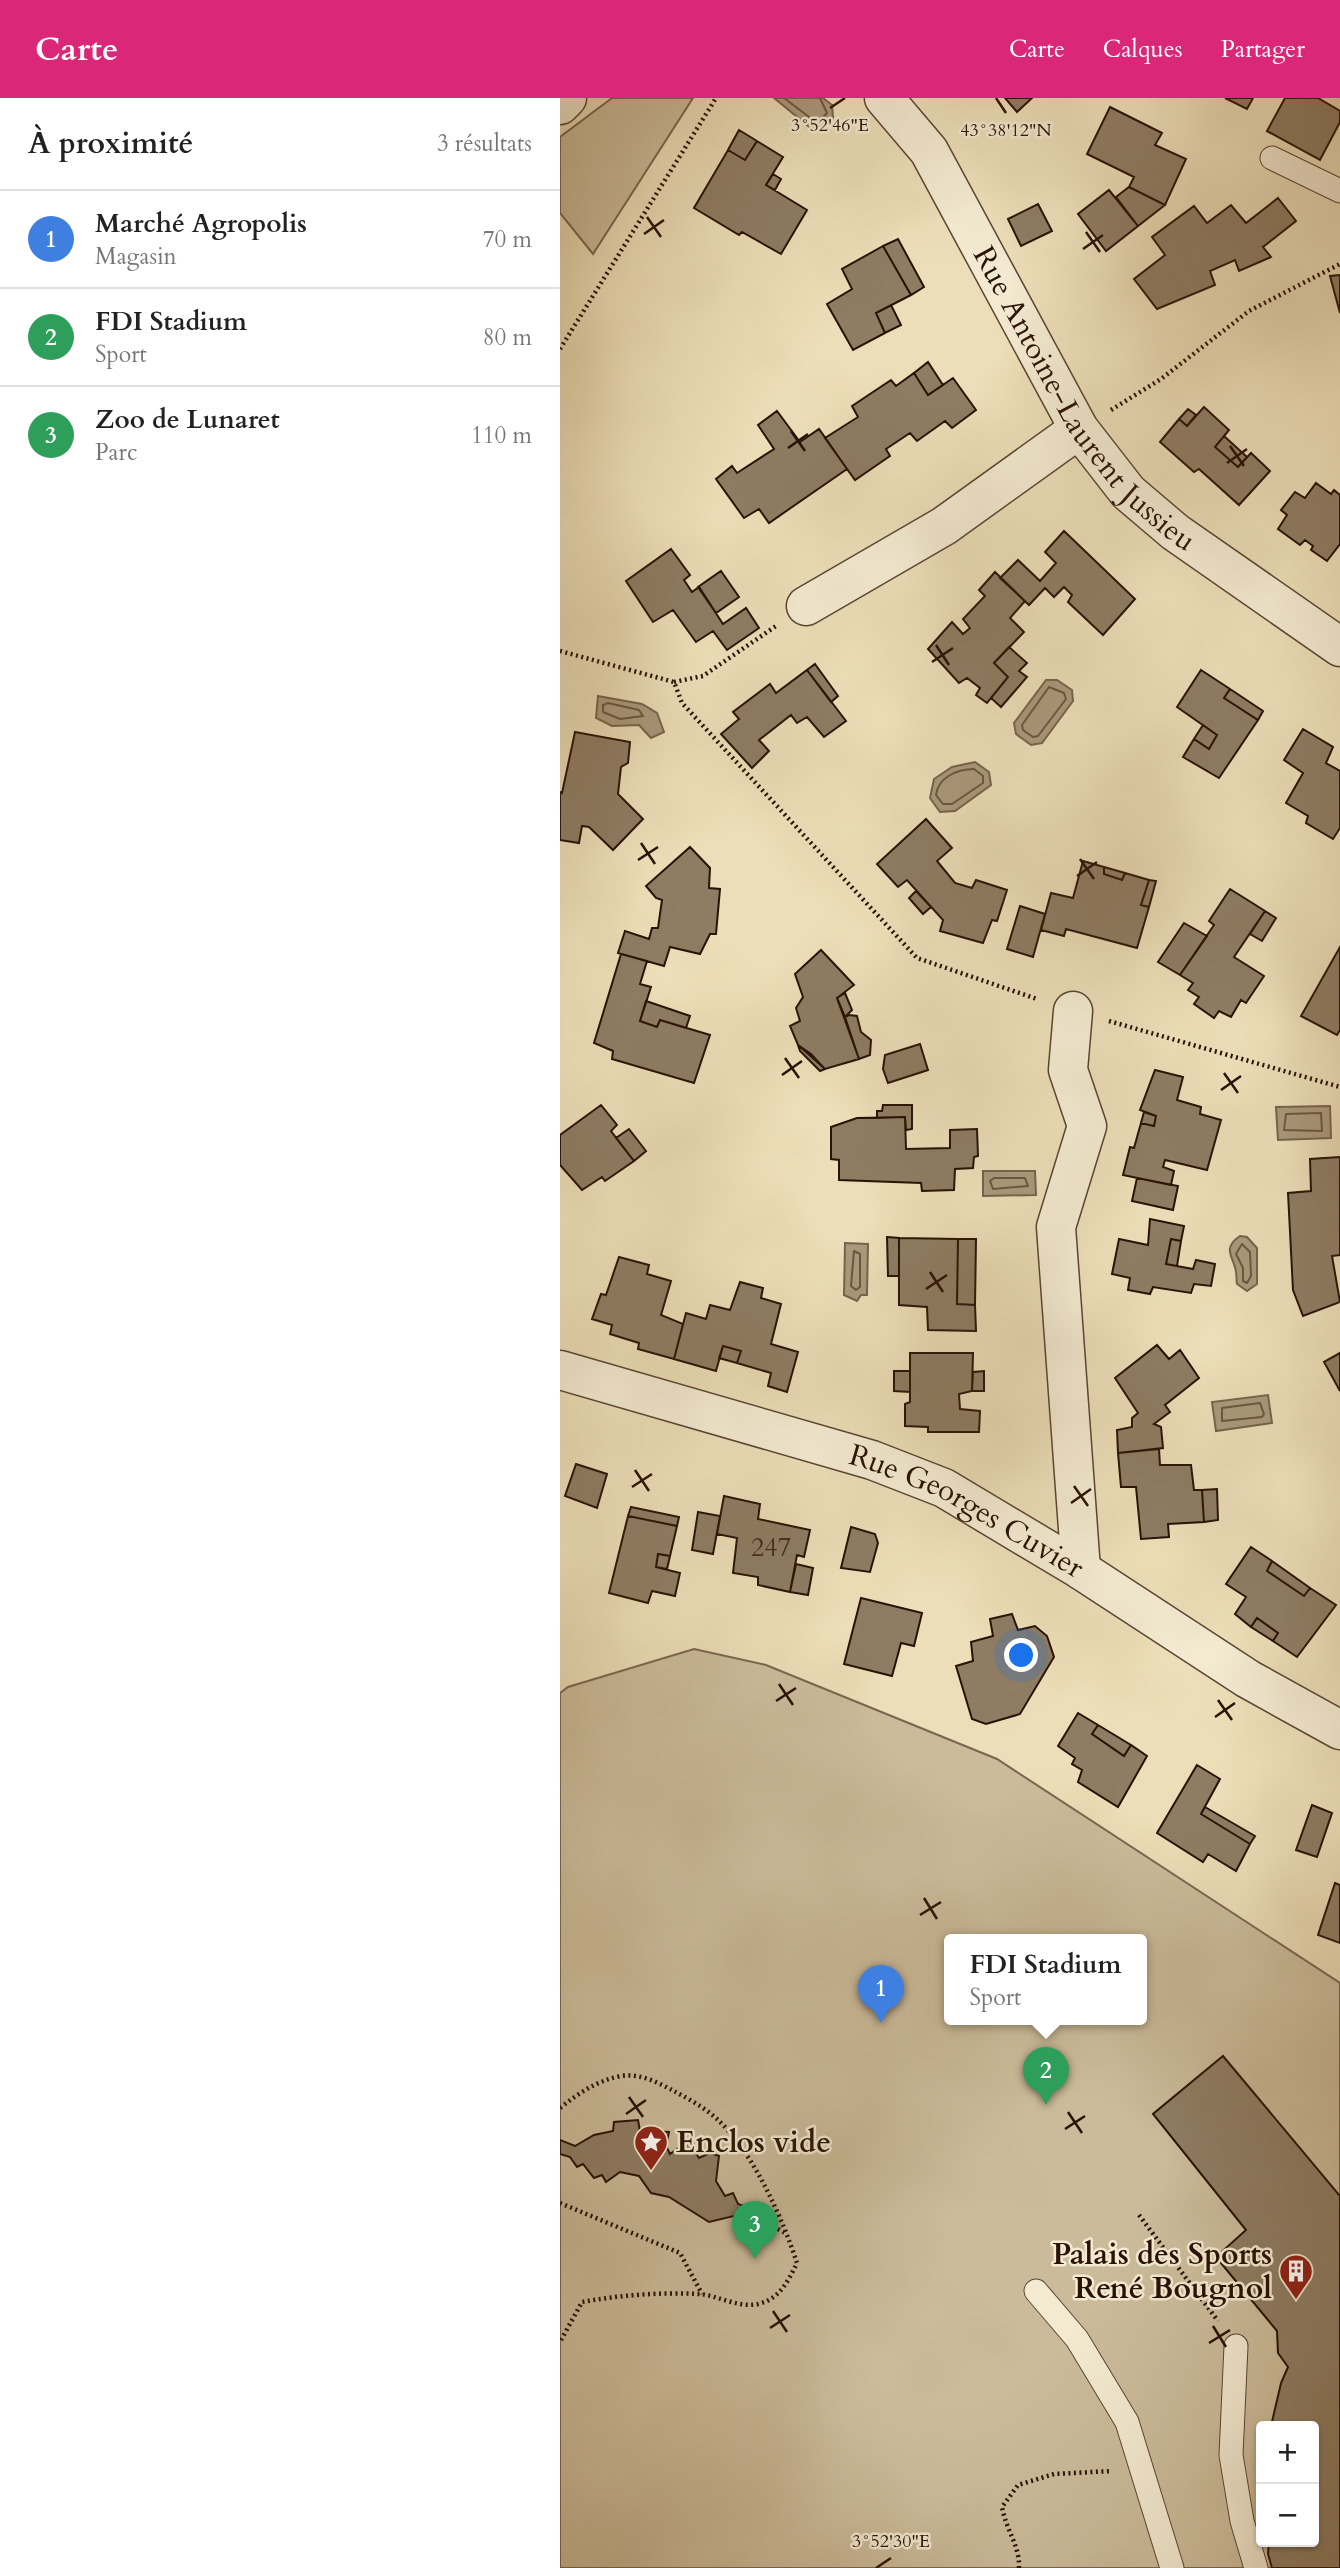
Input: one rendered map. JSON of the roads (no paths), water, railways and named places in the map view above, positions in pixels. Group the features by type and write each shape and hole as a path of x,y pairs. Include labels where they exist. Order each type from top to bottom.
{"street":[{"path":"560,105 567,98"},
{"name":"Rue Antoine-Laurent Jussieu","path":"884,98 929,151 1079,429 1128,492 1165,524 1340,647"},
{"path":"806,606 944,526 1079,429"},
{"path":"1073,1011 1068,1070 1087,1126 1056,1227 1081,1570"},
{"name":"Rue Georges Cuvier","path":"560,1370 872,1460 944,1488 1081,1570 1248,1679 1340,1730"}],"lane":[{"path":"1272,158 1340,191"},
{"path":"1036,2291 1077,2339 1127,2423 1172,2568"},
{"path":"1236,2346 1231,2455 1242,2521 1256,2568"}],"water":[{"path":"774,98 823,98 832,105 833,118 824,128 813,130"},
{"path":"1046,680 1057,680 1072,690 1073,701 1042,743 1031,745 1016,734 1014,723"},
{"path":"598,696 642,704 657,713 664,732 651,738 639,725 612,726 596,718"},
{"path":"975,762 989,772 991,785 955,811 940,812 930,798 934,779 952,767"},
{"path":"1330,1106 1331,1138 1278,1140 1276,1107"},
{"path":"983,1171 1035,1171 1036,1195 983,1196"},
{"path":"1240,1236 1247,1237 1257,1248 1257,1284 1247,1291 1237,1284 1230,1253 1231,1245"},
{"path":"845,1243 868,1244 867,1295 861,1295 857,1301 844,1295"},
{"path":"1268,1395 1272,1423 1216,1431 1212,1402"}],"place":[{"name":"Marché Agropolis","path":"881,2023"},
{"name":"FDI Stadium","path":"1046,2105"},
{"name":"Enclos vide","path":"651,2172"},
{"name":"Zoo de Lunaret","path":"755,2259"},
{"name":"Palais des Sports René Bougnol","path":"1296,2301"}]}
